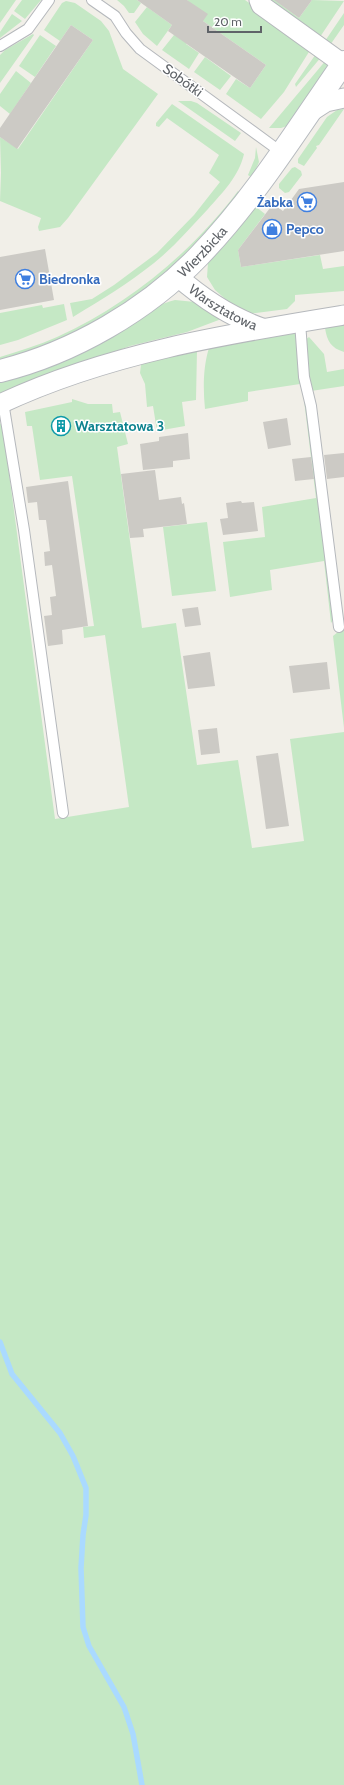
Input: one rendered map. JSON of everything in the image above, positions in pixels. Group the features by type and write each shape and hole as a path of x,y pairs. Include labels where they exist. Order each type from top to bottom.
{"street":[{"path":"259,0 260,5 343,63"},
{"name":"Wierzbicka","path":"0,371 50,354 103,329 139,306 177,276 198,257 236,215 282,152 343,63"},
{"path":"307,114 326,102 344,98"},
{"name":"Warsztatowa","path":"177,276 231,314 262,328 344,315"},
{"path":"2,403 96,366 171,347 262,328"}],"lane":[{"path":"0,46 28,29 49,0"},
{"name":"Sobótki","path":"92,0 115,16 126,33 140,49 282,152"},
{"path":"300,322 304,377 313,419 339,627"},
{"path":"2,403 23,522 63,813"}],"green space":[{"path":"0,0 16,0 0,23"},
{"path":"22,0 41,0 25,19 14,11"},
{"path":"117,0 137,0 141,3 134,13 129,13"},
{"path":"187,0 245,0 312,47 284,92 261,119 226,94 236,79 250,88 266,65 203,21"},
{"path":"265,0 276,0 299,18 312,0 344,1 318,40"},
{"path":"66,1 75,3 101,21 109,31 123,69 158,94 68,218 60,227 39,231 38,227 41,218 0,201 0,137 18,149 93,40 71,25 60,41 44,30 62,3"},
{"path":"147,7 172,25 157,46 143,34 135,22"},
{"path":"344,13 344,25 328,48 323,44"},
{"path":"12,14 22,21 0,38 0,32"},
{"path":"33,34 34,35 0,83 0,55 5,50"},
{"path":"40,35 56,46 35,77 19,66"},
{"path":"174,35 191,38 186,44 199,53 189,69 162,50"},
{"path":"318,51 322,56 296,87 295,84"},
{"path":"205,57 231,76 220,90 194,72"},
{"path":"327,59 329,65 287,126 281,128 269,128"},
{"path":"16,71 31,83 10,114 0,106 0,94"},
{"path":"178,101 191,101 197,103 241,133 235,141"},
{"path":"172,104 244,154 242,162 230,183 219,196 182,237 161,257 125,284 73,317 70,303 92,299 114,285 157,253 194,215 220,182 209,173 219,155 167,118 159,127 156,126 156,123"},
{"path":"344,109 319,145 316,146 317,148 304,166 298,163 298,159 327,117 337,110"},
{"path":"256,147 259,162 252,178 248,175 255,158"},
{"path":"295,167 301,171 302,175 289,192 285,193 279,188 279,184 292,168"},
{"path":"238,191 241,194 187,255 138,296 100,320 63,339 0,362 0,357 50,340 83,324 133,293 179,256 220,214"},
{"path":"255,206 265,214 238,250 241,267 320,255 323,269 344,266 344,291 295,295 295,301 287,309 249,314 238,310 215,290 207,277 208,263"},
{"path":"175,300 195,302 224,318 187,332 130,346 0,395 0,382 33,373 66,360 96,344 141,315"},
{"path":"64,304 67,320 18,340 0,345 0,313 42,305 43,308"},
{"path":"344,325 344,352 330,343 325,328"},
{"path":"297,333 334,619 331,623 324,561 270,570 272,590 230,597 223,542 265,537 262,507 316,498 303,392 300,384 248,392 248,401 205,409 204,378 209,348"},
{"path":"309,337 324,354 327,372 344,369 344,386 311,391 307,371 305,340"},
{"path":"197,350 196,400 182,402 185,426 157,431 153,406 147,407 145,384 140,373 141,365 146,362"},
{"path":"72,399 88,404 112,404 113,413 120,412 128,444 117,447 142,628 176,623 197,765 238,760 252,848 304,841 290,739 344,732 344,1785 0,1785 0,423 3,428 55,819 129,807 105,635 84,638 83,627 94,626 72,476 40,480 32,426 27,426 25,412 72,402"},
{"path":"207,522 216,591 172,596 163,527"},
{"path":"344,620 344,728 333,636 338,632"}],"building":[{"path":"137,0 187,0 208,14 203,21 266,65 250,88 168,31 172,25"},
{"path":"274,0 312,0 299,18"},
{"path":"71,25 93,40 17,149 0,137 0,128"},
{"path":"344,182 344,251 241,267 238,250 273,204 283,211 299,189"},
{"name":"Biedronka","path":"45,249 54,300 0,310 0,257"},
{"path":"287,418 291,445 268,449 263,422"},
{"path":"188,433 190,459 173,461 173,467 143,470 140,444 159,441 159,437"},
{"path":"344,453 344,477 327,479 324,455"},
{"path":"311,457 314,479 295,481 292,459"},
{"path":"155,470 159,500 181,497 182,504 184,503 187,524 143,529 144,537 130,538 121,474"},
{"path":"68,481 88,626 62,630 63,644 48,646 44,616 52,615 50,597 56,596 52,565 45,566 44,552 50,551 46,520 39,520 37,502 28,503 26,487"},
{"path":"241,501 242,503 254,502 258,531 223,535 220,519 228,518 226,503"},
{"path":"198,607 201,625 185,627 182,609"},
{"path":"210,652 215,686 188,689 183,656"},
{"path":"327,662 330,689 293,693 289,666"},
{"path":"217,728 220,753 201,755 198,730"},
{"path":"278,753 289,826 266,829 256,756"}],"waterway":[{"path":"0,1342 12,1374 60,1433 73,1456 86,1488 86,1515 81,1568 83,1627 89,1646 124,1707 133,1734 142,1785"}],"place":[{"name":"Żabka","path":"307,202"},
{"name":"Pepco","path":"272,229"},
{"name":"Biedronka","path":"25,279"},
{"name":"Warsztatowa 3","path":"61,426"}]}
